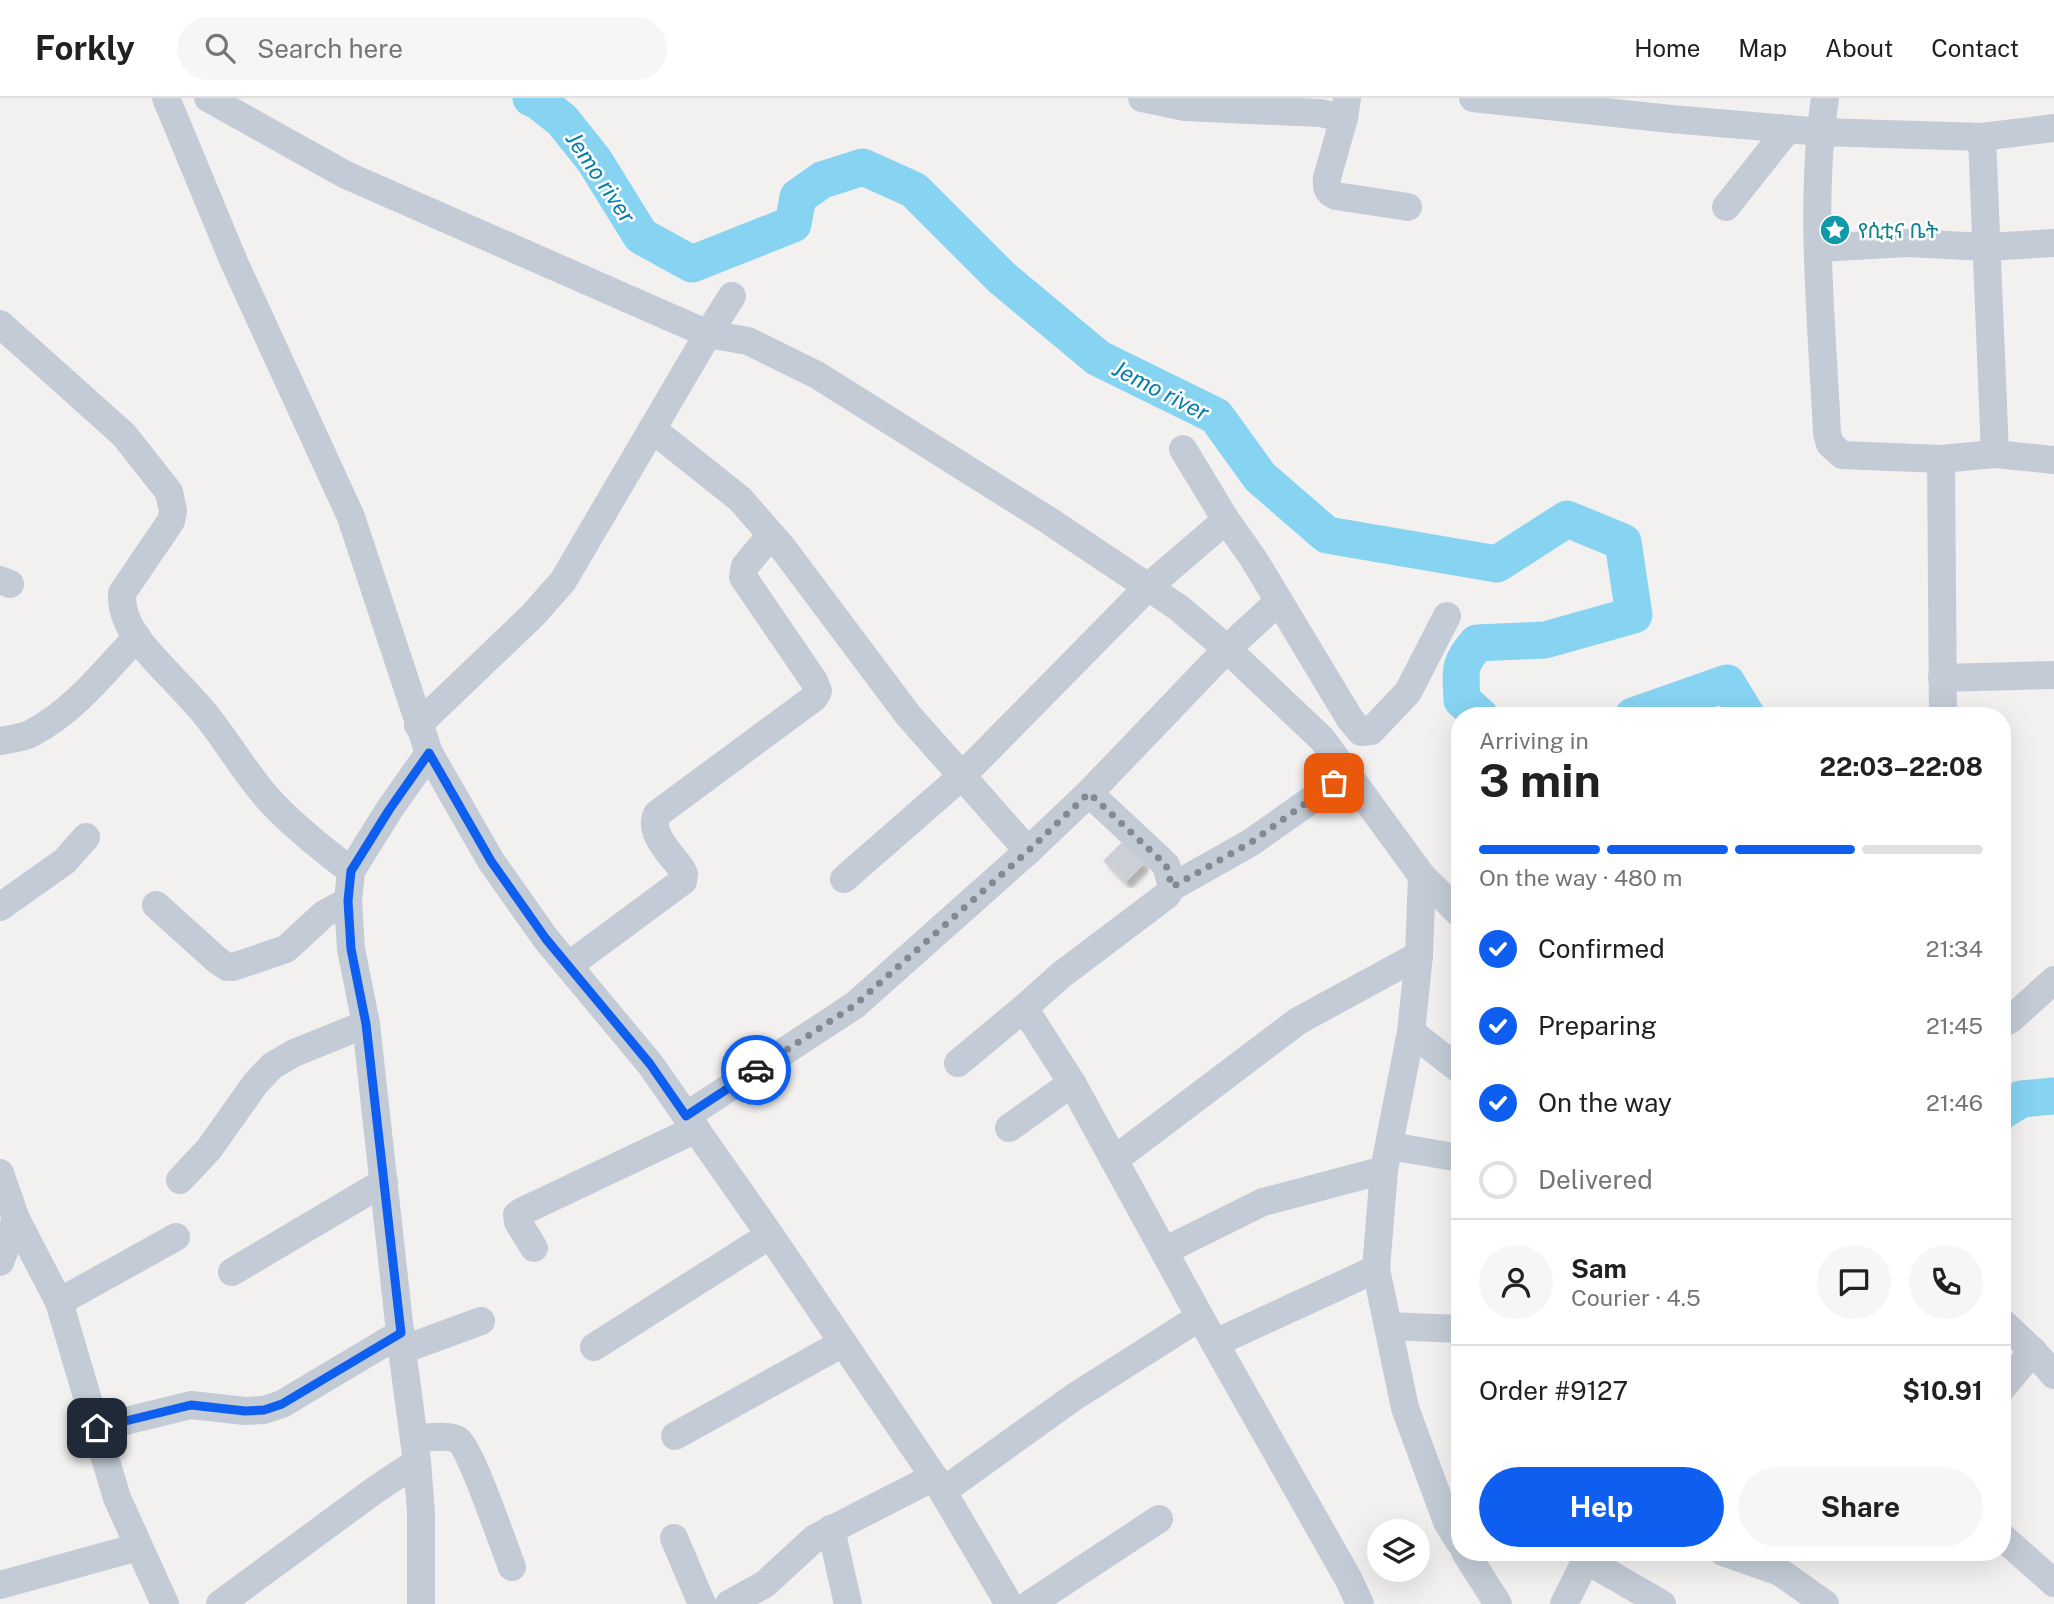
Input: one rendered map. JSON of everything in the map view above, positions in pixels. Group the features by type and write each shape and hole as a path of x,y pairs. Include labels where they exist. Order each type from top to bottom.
{"street":[{"path":"166,98 234,262 351,517 429,753 491,861 546,939 650,1064 770,1235 938,1484 1009,1604"},
{"path":"208,98 346,175 708,334 748,341 817,375 1048,520 1180,608 1322,739 1422,876 1451,905"},
{"path":"1142,98 1320,113 1345,108 1327,178 1326,187 1329,193 1336,197 1408,207"},
{"path":"1474,98 1673,109 1820,132 1982,137 2054,128"},
{"path":"1825,98 1820,132 1819,248 1830,444 1842,456 1941,459 1995,454 2054,460"},
{"path":"1726,207 1788,129"},
{"path":"1982,137 1995,454"},
{"path":"1819,248 1907,243 1987,247 2054,243"},
{"path":"418,725 533,615 563,581 733,296"},
{"path":"0,324 124,435 169,492 173,511 171,521 122,593 121,604 125,616 137,637 207,716 233,755 272,803 299,830 351,871"},
{"path":"652,429 740,499 771,535 908,715 1028,851"},
{"path":"1183,449 1226,520 1253,558 1350,719 1361,732 1371,731 1408,692 1447,616"},
{"path":"1941,459 1943,707"},
{"path":"844,879 962,776 1148,587 1226,520"},
{"path":"568,966 682,881 684,874 681,868 655,832 653,822 657,814 725,766 814,698 818,691 814,681 743,577 745,566 771,535"},
{"path":"534,1248 518,1222 517,1215 691,1123 855,1005 1089,793 1227,649 1279,601"},
{"path":"0,741 29,735 55,719 80,698 137,637"},
{"path":"1942,678 2054,675"},
{"path":"421,1604 421,1512 416,1450 366,1024 351,949 348,901 351,871 429,753"},
{"path":"958,1063 1061,975 1167,895 1172,887 1250,843 1348,774"},
{"path":"1089,793 1166,865 1172,887"},
{"path":"0,907 65,861 86,837"},
{"path":"1422,876 1419,955 1411,1032 1387,1158 1376,1269 1405,1408 1451,1518"},
{"path":"156,905 217,960 227,967 233,967 286,949 324,914 348,901"},
{"path":"1114,1160 1298,1021 1419,955"},
{"path":"2011,1019 2054,980"},
{"path":"1024,1008 1072,1083 1360,1604"},
{"path":"180,1180 209,1149 255,1084 272,1066 294,1053 366,1024"},
{"path":"1411,1032 1451,1063"},
{"path":"1009,1128 1072,1083"},
{"path":"1164,1251 1263,1202 1387,1158 1451,1158"},
{"path":"0,1173 16,1219 59,1302 117,1498 165,1604"},
{"path":"232,1272 384,1182"},
{"path":"0,1262 16,1219"},
{"path":"594,1347 770,1235"},
{"path":"59,1302 176,1237"},
{"path":"1215,1343 1376,1269"},
{"path":"729,1604 765,1584 815,1538 938,1484 1200,1317"},
{"path":"97,1428 191,1405 245,1411 273,1407 402,1341 481,1321"},
{"path":"1388,1326 1451,1329"},
{"path":"2011,1330 2054,1375"},
{"path":"675,1436 843,1343"},
{"path":"2011,1377 2033,1351"},
{"path":"220,1604 345,1512 416,1450 450,1438 461,1443 482,1486 512,1567"},
{"path":"1030,1604 1159,1519"},
{"path":"831,1530 848,1604"},
{"path":"674,1538 702,1604"},
{"path":"2011,1544 2054,1583"},
{"path":"0,1585 138,1547"},
{"path":"1471,1561 1498,1604"},
{"path":"1564,1604 1586,1561"},
{"path":"1596,1561 1662,1604"},
{"path":"1783,1562 1825,1604"}],"building":[{"path":"1122,842 1144,864 1125,883 1103,861"}],"waterway":[{"name":"Jemo river","path":"531,98 562,120 594,160 641,236 692,264 793,224 798,197 822,180 863,167 914,190 1002,278 1098,358 1216,416 1260,477 1327,535 1497,564 1567,519 1623,542 1634,615 1545,640 1477,643 1463,663 1462,669 1462,700 1470,707"},
{"name":"Jemo river","path":"1659,707 1727,683 1742,707"},
{"name":"Jemo river","path":"2011,1105 2021,1099 2054,1096"}],"way so far":[{"path":"756,1070 855,1005 1089,793 1166,865 1172,887 1250,843 1334,783"}],"place":[{"name":"የሲቲና ቤት","path":"1835,230"}],"route":[{"path":"97,1428 191,1405 245,1411 264,1410 282,1404 401,1333 366,1024 351,949 348,901 351,871 429,753 491,861 546,939 650,1064 686,1116 756,1070"}]}
